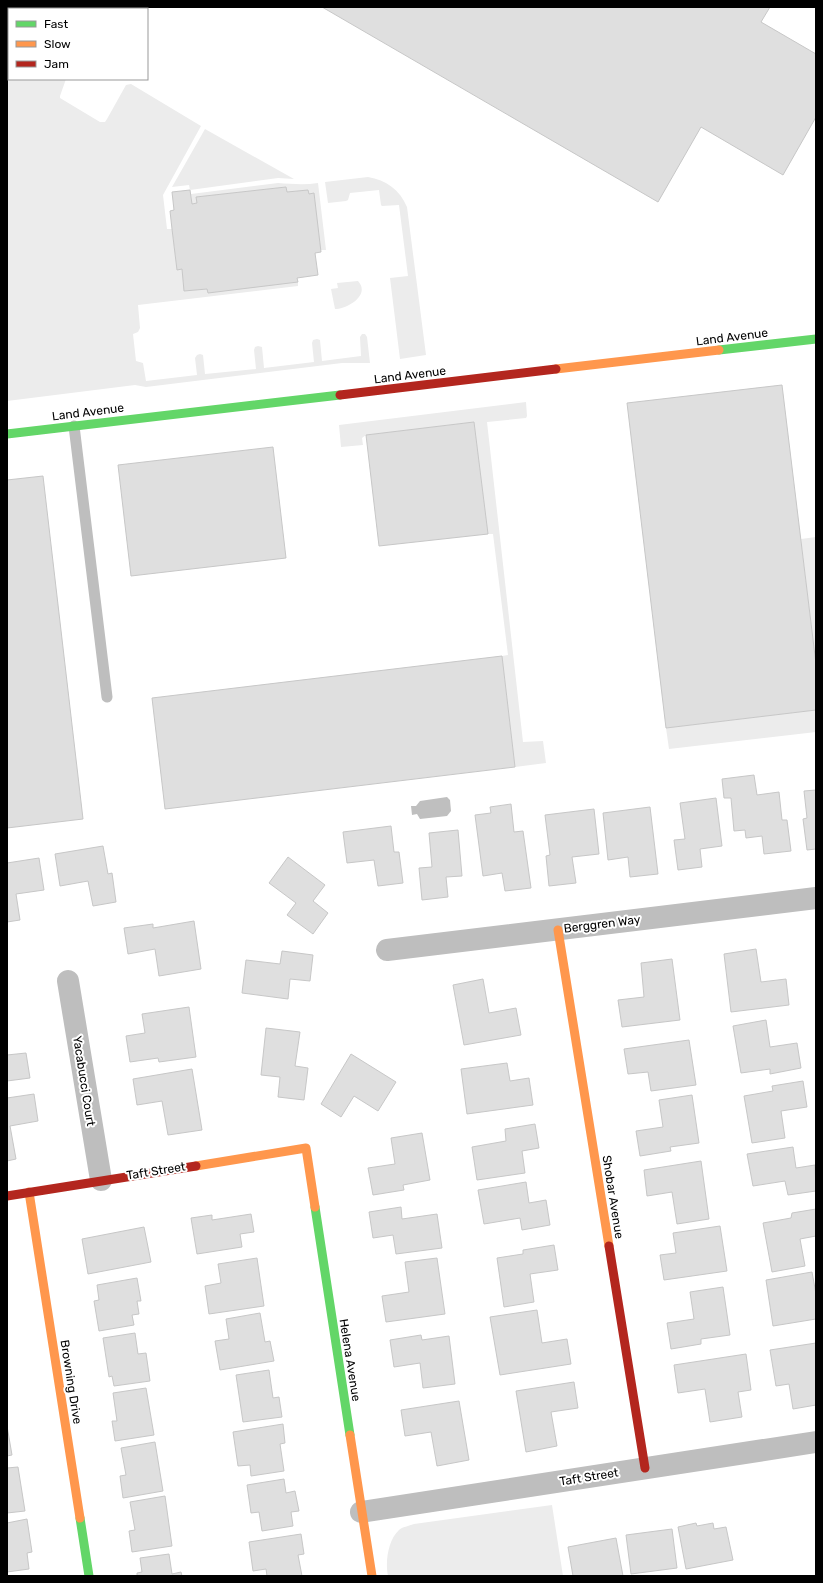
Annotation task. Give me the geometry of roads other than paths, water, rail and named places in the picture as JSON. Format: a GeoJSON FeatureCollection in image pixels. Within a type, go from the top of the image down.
{"type":"FeatureCollection","features":[{"type":"Feature","properties":{"kind":"street","name":"Land Avenue"},"geometry":{"type":"LineString","coordinates":[[7,434],[816,339]]}},
{"type":"Feature","properties":{"kind":"street","name":"Berggren Way"},"geometry":{"type":"LineString","coordinates":[[387,950],[816,898]]}},
{"type":"Feature","properties":{"kind":"street","name":"Shobar Avenue"},"geometry":{"type":"LineString","coordinates":[[558,930],[645,1468]]}},
{"type":"Feature","properties":{"kind":"street","name":"Yacabucci Court"},"geometry":{"type":"LineString","coordinates":[[68,981],[100,1180]]}},
{"type":"Feature","properties":{"kind":"street","name":"Taft Street"},"geometry":{"type":"LineString","coordinates":[[7,1196],[306,1148]]}},
{"type":"Feature","properties":{"kind":"street","name":"Helena Avenue"},"geometry":{"type":"LineString","coordinates":[[306,1148],[372,1576]]}},
{"type":"Feature","properties":{"kind":"street","name":"Browning Drive"},"geometry":{"type":"LineString","coordinates":[[29,1192],[88,1576]]}},
{"type":"Feature","properties":{"kind":"street","name":"Taft Street"},"geometry":{"type":"LineString","coordinates":[[361,1512],[816,1442]]}},
{"type":"Feature","properties":{"kind":"lane"},"geometry":{"type":"LineString","coordinates":[[74,426],[107,697]]}}]}
